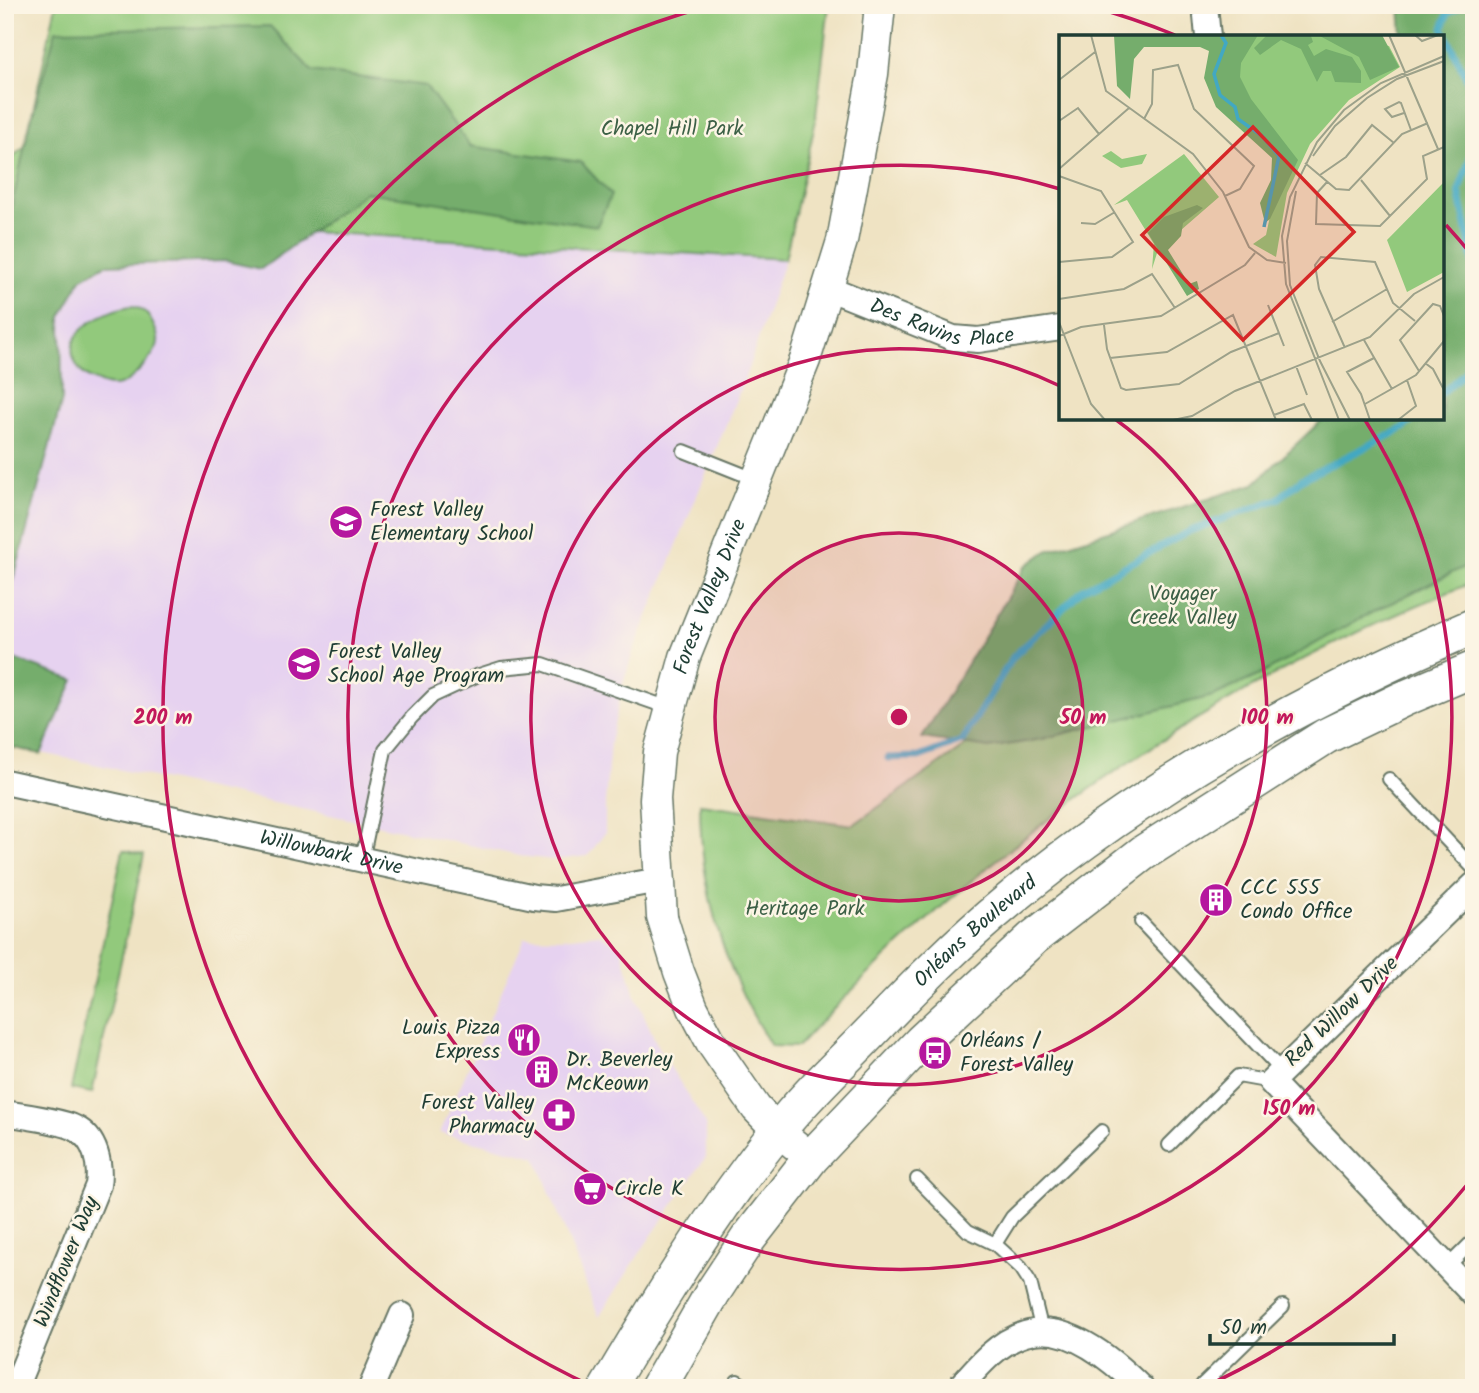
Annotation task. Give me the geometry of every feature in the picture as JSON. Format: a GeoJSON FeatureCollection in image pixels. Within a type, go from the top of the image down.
{"type":"FeatureCollection","features":[{"type":"Feature","properties":{"kind":"main road","name":"Orléans Boulevard"},"geometry":{"type":"LineString","coordinates":[[607,1388],[661,1298],[727,1199],[778,1131],[963,940],[1007,902],[1099,831],[1160,789],[1266,725],[1391,662],[1474,626]]}},
{"type":"Feature","properties":{"kind":"main road","name":"Orléans Boulevard"},"geometry":{"type":"LineString","coordinates":[[658,1388],[713,1292],[764,1218],[811,1158],[921,1042],[970,995],[1068,909],[1143,853],[1326,736],[1474,669]]}},
{"type":"Feature","properties":{"kind":"street","name":"Forest Valley Drive"},"geometry":{"type":"LineString","coordinates":[[811,1158],[778,1131],[744,1092],[712,1044],[693,1008],[662,917],[655,799],[659,752],[685,657],[805,360],[842,241],[878,39],[880,5]]}},
{"type":"Feature","properties":{"kind":"street"},"geometry":{"type":"LineString","coordinates":[[1205,5],[1208,35]]}},
{"type":"Feature","properties":{"kind":"street","name":"Des Ravins Place"},"geometry":{"type":"LineString","coordinates":[[828,288],[953,338],[978,340],[1059,328]]}},
{"type":"Feature","properties":{"kind":"street","name":"Willowbark Drive"},"geometry":{"type":"LineString","coordinates":[[5,782],[513,893],[556,899],[659,880]]}},
{"type":"Feature","properties":{"kind":"street","name":"Red Willow Drive"},"geometry":{"type":"LineString","coordinates":[[1474,885],[1276,1076],[1474,1295]]}},
{"type":"Feature","properties":{"kind":"street","name":"Windflower Way"},"geometry":{"type":"LineString","coordinates":[[5,1113],[76,1128],[90,1143],[98,1159],[100,1172],[98,1185],[15,1388]]}},
{"type":"Feature","properties":{"kind":"street"},"geometry":{"type":"LineString","coordinates":[[371,1388],[402,1315]]}},
{"type":"Feature","properties":{"kind":"street"},"geometry":{"type":"LineString","coordinates":[[959,1388],[988,1356],[1025,1334],[1042,1331],[1088,1344],[1121,1368],[1141,1388]]}},
{"type":"Feature","properties":{"kind":"lane"},"geometry":{"type":"LineString","coordinates":[[684,451],[757,480]]}},
{"type":"Feature","properties":{"kind":"lane"},"geometry":{"type":"LineString","coordinates":[[362,860],[385,750],[412,716],[433,696],[476,676],[501,668],[543,664],[669,708]]}},
{"type":"Feature","properties":{"kind":"lane"},"geometry":{"type":"LineString","coordinates":[[1389,779],[1474,869]]}},
{"type":"Feature","properties":{"kind":"lane"},"geometry":{"type":"LineString","coordinates":[[1141,922],[1276,1076]]}},
{"type":"Feature","properties":{"kind":"lane"},"geometry":{"type":"LineString","coordinates":[[1169,1145],[1238,1076],[1276,1076]]}},
{"type":"Feature","properties":{"kind":"lane"},"geometry":{"type":"LineString","coordinates":[[995,1244],[1012,1217],[1102,1130]]}},
{"type":"Feature","properties":{"kind":"lane"},"geometry":{"type":"LineString","coordinates":[[917,1179],[968,1231],[995,1244],[1021,1268],[1030,1282],[1042,1331]]}},
{"type":"Feature","properties":{"kind":"lane"},"geometry":{"type":"LineString","coordinates":[[1447,1267],[1474,1240]]}},
{"type":"Feature","properties":{"kind":"lane"},"geometry":{"type":"LineString","coordinates":[[1201,1386],[1283,1306]]}},
{"type":"Feature","properties":{"kind":"lane"},"geometry":{"type":"LineString","coordinates":[[1201,1386],[1216,1384],[1222,1388]]}},
{"type":"Feature","properties":{"kind":"shaded area","name":"Forest Valley Elementary School"},"geometry":{"type":"Polygon","coordinates":[[[10,215],[785,259],[745,378],[632,655],[610,743],[605,833],[588,856],[554,860],[520,856],[5,745],[5,237],[10,215]]]}},
{"type":"Feature","properties":{"kind":"shaded area"},"geometry":{"type":"Polygon","coordinates":[[[599,934],[621,948],[635,995],[659,1049],[706,1124],[706,1157],[599,1317],[536,1157],[440,1133],[525,937],[562,938],[599,934]]]}},
{"type":"Feature","properties":{"kind":"green space","name":"Chapel Hill Park"},"geometry":{"type":"Polygon","coordinates":[[[56,5],[829,5],[815,124],[785,259],[10,215],[5,218],[5,164],[25,146],[56,5]]]}},
{"type":"Feature","properties":{"kind":"green space","name":"Voyager Creek Valley"},"geometry":{"type":"Polygon","coordinates":[[[1400,5],[1474,5],[1474,562],[1361,618],[1258,676],[1213,696],[1042,739],[989,748],[922,738],[1026,566],[1047,551],[1254,484],[1322,420],[1444,420],[1444,35],[1402,35],[1400,5]]]}},
{"type":"Feature","properties":{"kind":"green space"},"geometry":{"type":"Polygon","coordinates":[[[270,26],[312,71],[426,86],[470,146],[581,162],[611,195],[597,226],[366,192],[261,269],[225,261],[105,265],[81,279],[61,317],[62,400],[5,611],[5,238],[28,131],[56,30],[270,26]]]}},
{"type":"Feature","properties":{"kind":"green space"},"geometry":{"type":"Polygon","coordinates":[[[132,306],[139,308],[150,319],[158,337],[157,347],[148,360],[124,383],[105,385],[87,377],[79,369],[72,351],[80,331],[99,317],[132,306]]]}},
{"type":"Feature","properties":{"kind":"green space","name":"Heritage Park"},"geometry":{"type":"Polygon","coordinates":[[[1474,407],[1474,582],[1377,623],[1284,669],[1195,720],[1109,776],[1026,836],[947,902],[871,972],[797,1047],[771,1046],[740,989],[718,930],[704,868],[700,804],[853,825],[1195,583],[1474,407]]]}},
{"type":"Feature","properties":{"kind":"green space"},"geometry":{"type":"Polygon","coordinates":[[[5,656],[74,680],[41,754],[5,746],[5,656]]]}},
{"type":"Feature","properties":{"kind":"green space"},"geometry":{"type":"Polygon","coordinates":[[[123,850],[144,855],[92,1093],[71,1089],[123,850]]]}},
{"type":"Feature","properties":{"kind":"waterway"},"geometry":{"type":"LineString","coordinates":[[1462,5],[1448,13],[1443,28],[1474,94]]}},
{"type":"Feature","properties":{"kind":"waterway"},"geometry":{"type":"LineString","coordinates":[[1474,147],[1459,191],[1474,265]]}},
{"type":"Feature","properties":{"kind":"waterway"},"geometry":{"type":"LineString","coordinates":[[1444,391],[1465,372],[1474,349]]}},
{"type":"Feature","properties":{"kind":"waterway"},"geometry":{"type":"LineString","coordinates":[[888,758],[919,757],[962,741],[1013,657],[1083,589],[1190,531],[1278,499],[1302,479],[1404,428],[1413,420]]}},
{"type":"Feature","properties":{"kind":"place","name":"Forest Valley Elementary School"},"geometry":{"type":"Point","coordinates":[346,522]}},
{"type":"Feature","properties":{"kind":"place","name":"Forest Valley School Age Program"},"geometry":{"type":"Point","coordinates":[304,664]}},
{"type":"Feature","properties":{"kind":"place","name":"CCC 555 Condo Office"},"geometry":{"type":"Point","coordinates":[1216,900]}},
{"type":"Feature","properties":{"kind":"place","name":"Louis Pizza Express"},"geometry":{"type":"Point","coordinates":[524,1040]}},
{"type":"Feature","properties":{"kind":"place","name":"Orléans / Forest Valley"},"geometry":{"type":"Point","coordinates":[935,1053]}},
{"type":"Feature","properties":{"kind":"place","name":"Dr. Beverley McKeown"},"geometry":{"type":"Point","coordinates":[542,1072]}},
{"type":"Feature","properties":{"kind":"place","name":"Forest Valley Pharmacy"},"geometry":{"type":"Point","coordinates":[559,1115]}},
{"type":"Feature","properties":{"kind":"place","name":"Circle K"},"geometry":{"type":"Point","coordinates":[590,1189]}}]}
